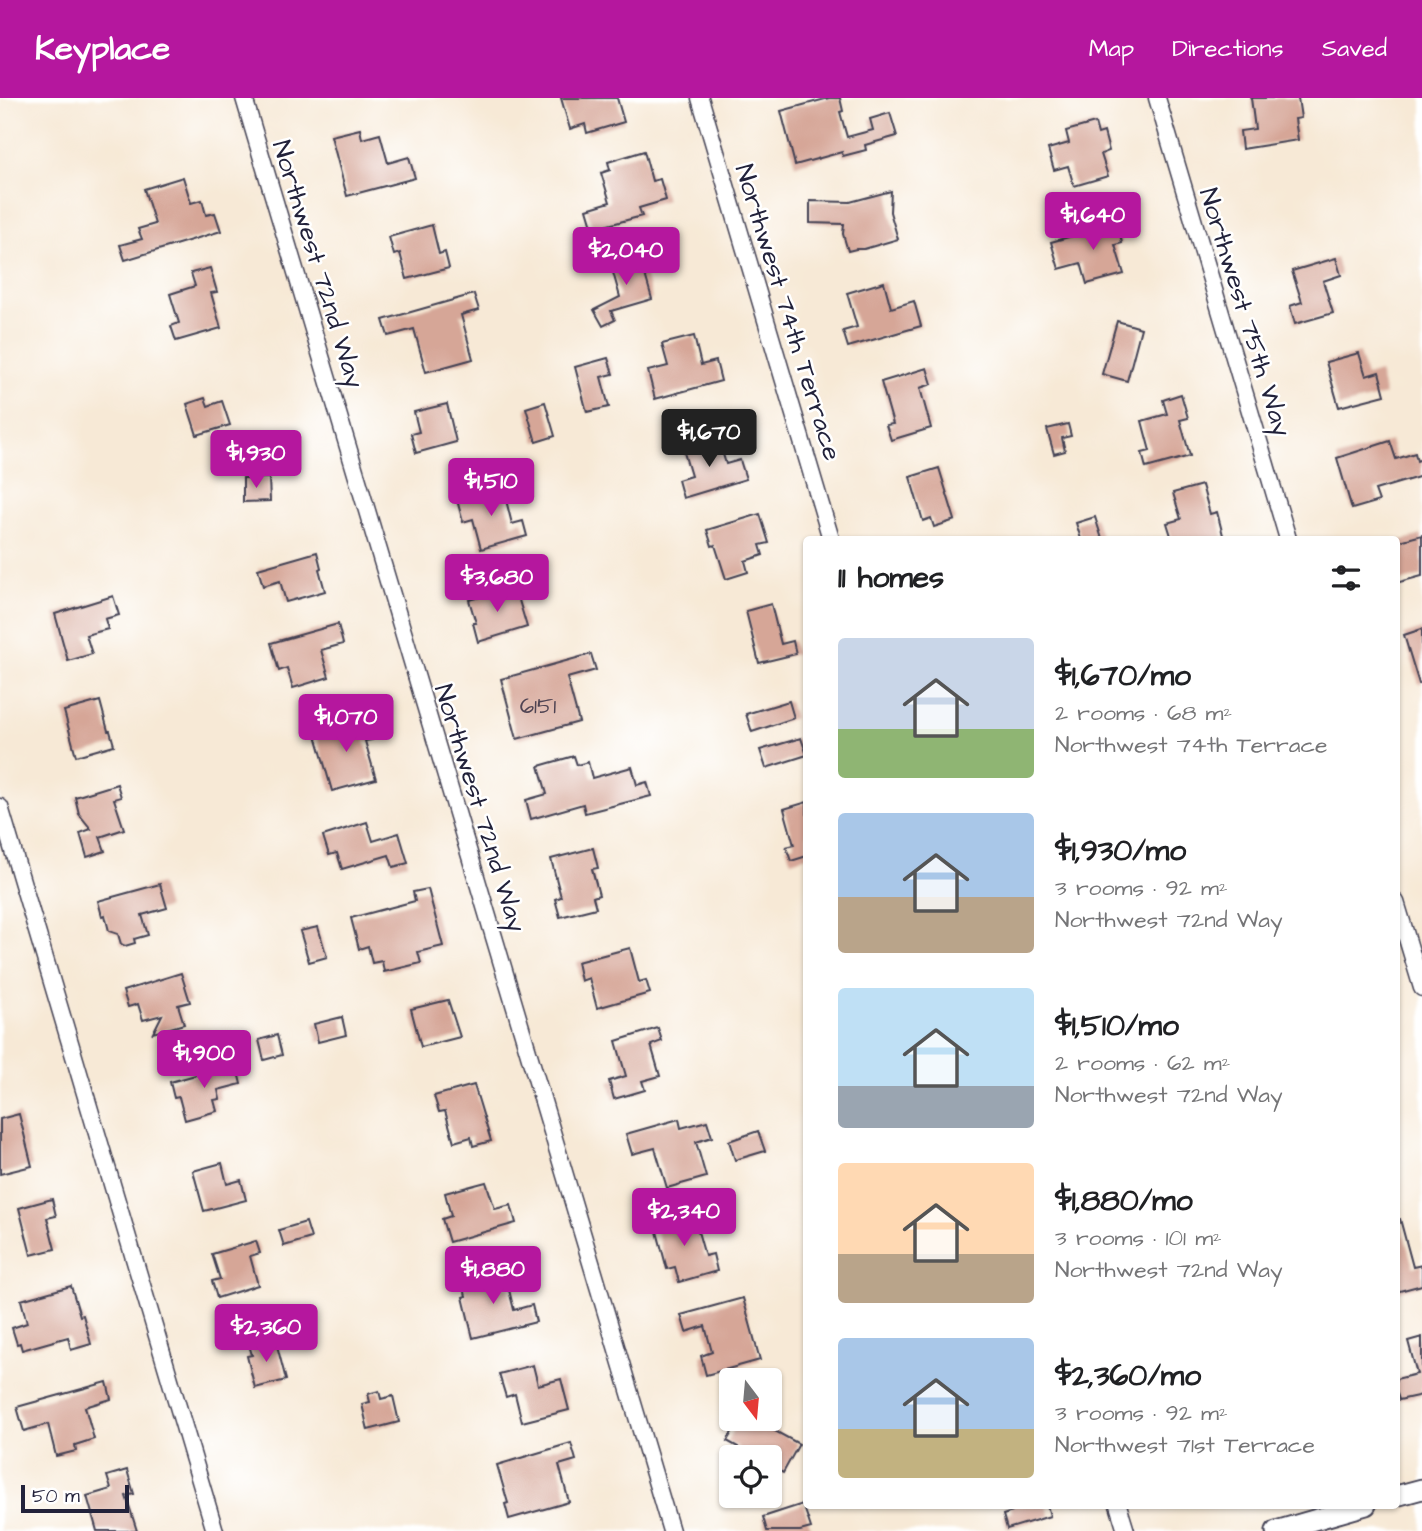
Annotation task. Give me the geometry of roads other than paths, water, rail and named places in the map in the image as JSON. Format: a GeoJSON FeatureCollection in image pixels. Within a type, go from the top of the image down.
{"type":"FeatureCollection","features":[{"type":"Feature","properties":{"kind":"street","name":"Northwest 72nd Way"},"geometry":{"type":"LineString","coordinates":[[244,98],[671,1531]]}},
{"type":"Feature","properties":{"kind":"street","name":"Northwest 74th Terrace"},"geometry":{"type":"LineString","coordinates":[[700,98],[830,536]]}},
{"type":"Feature","properties":{"kind":"street","name":"Northwest 75th Way"},"geometry":{"type":"LineString","coordinates":[[1157,98],[1288,536]]}},
{"type":"Feature","properties":{"kind":"street"},"geometry":{"type":"LineString","coordinates":[[0,807],[215,1531]]}},
{"type":"Feature","properties":{"kind":"street"},"geometry":{"type":"LineString","coordinates":[[1400,915],[1422,988]]}},
{"type":"Feature","properties":{"kind":"street"},"geometry":{"type":"LineString","coordinates":[[1400,1495],[1422,1489]]}},
{"type":"Feature","properties":{"kind":"street"},"geometry":{"type":"LineString","coordinates":[[1119,1509],[1126,1531]]}},
{"type":"Feature","properties":{"kind":"street"},"geometry":{"type":"LineString","coordinates":[[1276,1531],[1352,1509]]}}]}
